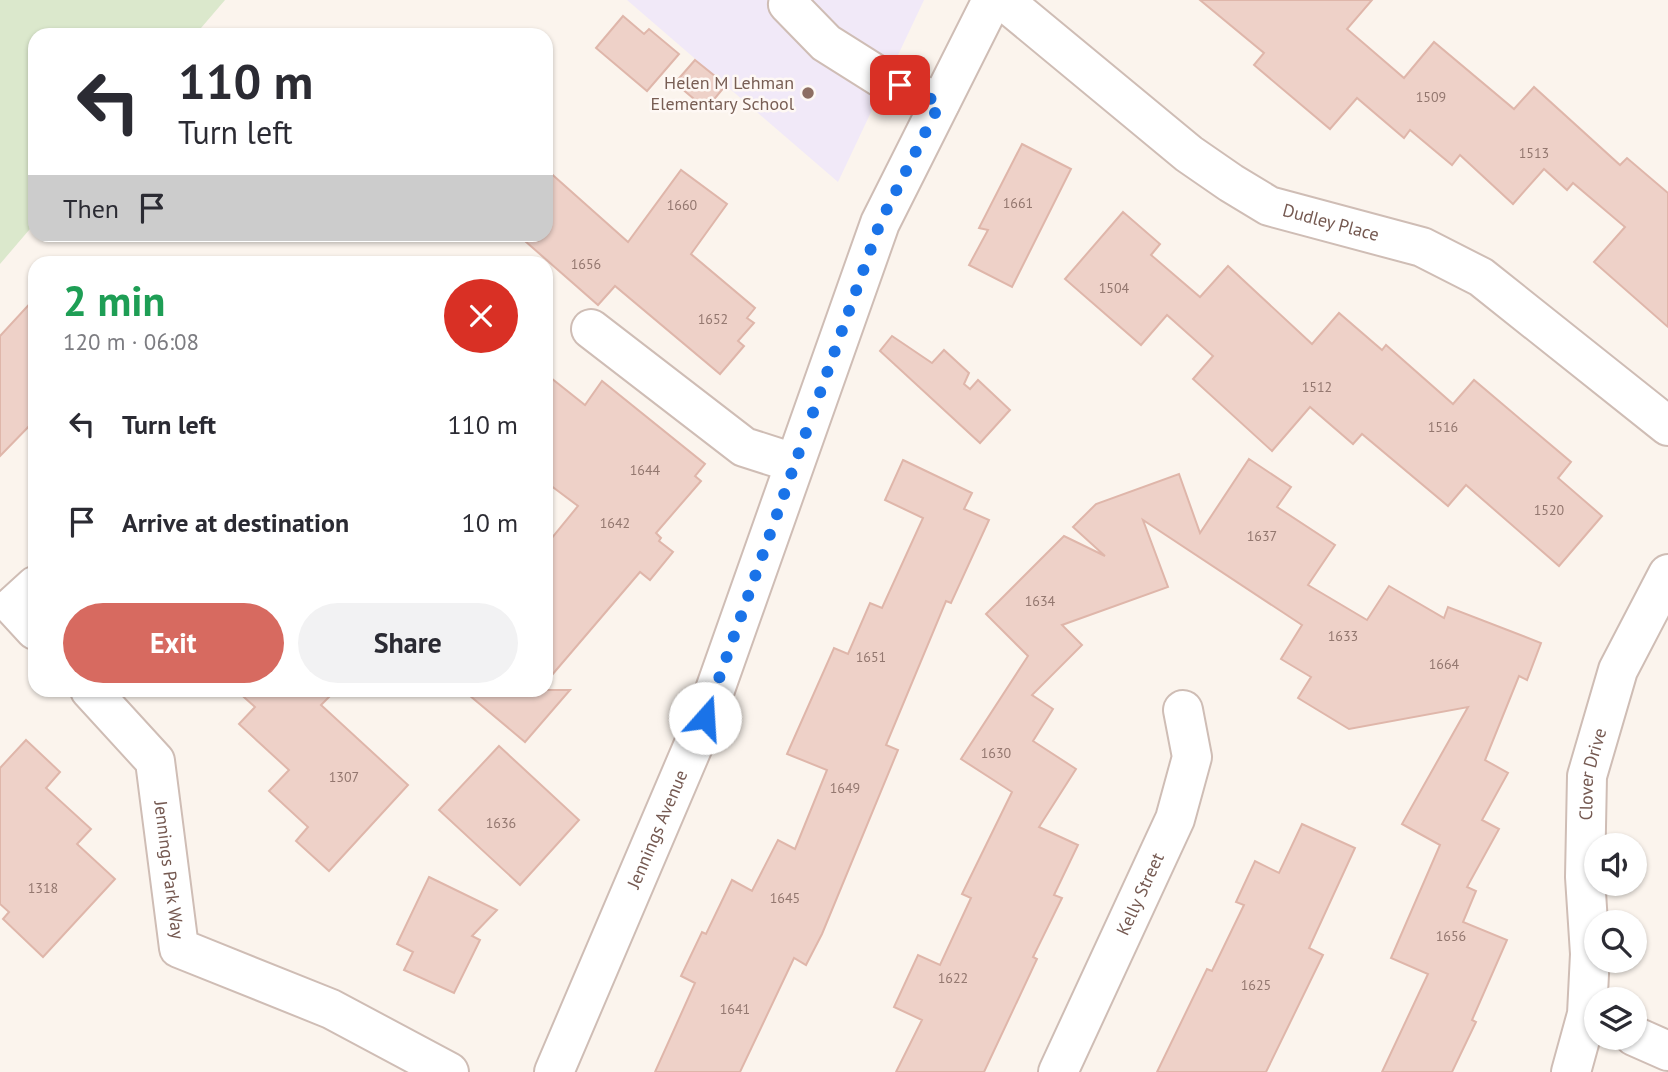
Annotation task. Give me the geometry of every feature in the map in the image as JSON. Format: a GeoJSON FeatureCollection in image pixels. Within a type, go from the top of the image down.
{"type":"FeatureCollection","features":[{"type":"Feature","properties":{"kind":"street"},"geometry":{"type":"LineString","coordinates":[[789,0],[788,4],[826,43],[880,76],[940,103]]}},
{"type":"Feature","properties":{"kind":"street","name":"Jennings Avenue"},"geometry":{"type":"LineString","coordinates":[[554,1072],[705,718],[880,223],[992,0]]}},
{"type":"Feature","properties":{"kind":"street","name":"Dudley Place"},"geometry":{"type":"LineString","coordinates":[[1003,0],[1189,154],[1231,183],[1269,206],[1422,247],[1481,278],[1668,426]]}},
{"type":"Feature","properties":{"kind":"street"},"geometry":{"type":"LineString","coordinates":[[592,329],[744,447],[794,463]]}},
{"type":"Feature","properties":{"kind":"street","name":"Clover Drive"},"geometry":{"type":"LineString","coordinates":[[1591,987],[1585,877],[1587,776],[1618,670],[1668,574]]}},
{"type":"Feature","properties":{"kind":"street"},"geometry":{"type":"LineString","coordinates":[[28,592],[13,606],[28,622]]}},
{"type":"Feature","properties":{"kind":"street","name":"Jennings Park Way"},"geometry":{"type":"LineString","coordinates":[[96,697],[155,761],[179,948],[331,1009],[449,1072]]}},
{"type":"Feature","properties":{"kind":"street","name":"Kelly Street"},"geometry":{"type":"LineString","coordinates":[[1058,1072],[1175,819],[1192,757],[1183,709]]}},
{"type":"Feature","properties":{"kind":"street","name":"Clover Drive"},"geometry":{"type":"LineString","coordinates":[[1571,1072],[1584,1037]]}},
{"type":"Feature","properties":{"kind":"street"},"geometry":{"type":"LineString","coordinates":[[1647,1042],[1668,1051]]}},
{"type":"Feature","properties":{"kind":"shaded area","name":"Helen M Lehman Elementary School"},"geometry":{"type":"Polygon","coordinates":[[[627,0],[924,0],[838,182],[627,0]]]}},
{"type":"Feature","properties":{"kind":"green space"},"geometry":{"type":"Polygon","coordinates":[[[0,0],[225,0],[201,28],[28,28],[28,231],[0,264],[0,0]]]}},
{"type":"Feature","properties":{"kind":"building"},"geometry":{"type":"Polygon","coordinates":[[[1200,0],[1372,0],[1347,29],[1404,78],[1434,42],[1514,109],[1534,87],[1620,165],[1627,158],[1668,193],[1668,327],[1594,262],[1625,227],[1573,183],[1567,190],[1544,169],[1513,204],[1460,155],[1452,165],[1410,130],[1404,138],[1357,98],[1330,129],[1254,65],[1264,53],[1200,0]]]}},
{"type":"Feature","properties":{"kind":"building"},"geometry":{"type":"Polygon","coordinates":[[[623,16],[644,34],[649,29],[679,54],[647,91],[596,48],[623,16]]]}},
{"type":"Feature","properties":{"kind":"building"},"geometry":{"type":"Polygon","coordinates":[[[695,60],[726,85],[706,109],[675,83],[695,60]]]}},
{"type":"Feature","properties":{"kind":"building"},"geometry":{"type":"Polygon","coordinates":[[[1022,144],[1071,169],[1012,287],[969,265],[988,230],[979,228],[1022,144]]]}},
{"type":"Feature","properties":{"kind":"building"},"geometry":{"type":"Polygon","coordinates":[[[681,170],[727,204],[691,254],[755,308],[747,318],[754,323],[738,341],[744,346],[720,374],[615,286],[598,305],[553,266],[553,256],[542,256],[526,242],[553,242],[553,175],[628,242],[681,170]]]}},
{"type":"Feature","properties":{"kind":"building"},"geometry":{"type":"Polygon","coordinates":[[[1123,212],[1160,244],[1151,255],[1200,297],[1228,266],[1312,344],[1339,313],[1382,350],[1386,345],[1453,404],[1474,380],[1571,462],[1558,478],[1602,516],[1559,566],[1466,485],[1448,506],[1362,434],[1353,444],[1310,407],[1272,451],[1193,379],[1213,356],[1167,315],[1141,345],[1065,279],[1123,212]]]}},
{"type":"Feature","properties":{"kind":"building"},"geometry":{"type":"Polygon","coordinates":[[[28,306],[28,427],[0,456],[0,336],[28,306]]]}},
{"type":"Feature","properties":{"kind":"building"},"geometry":{"type":"Polygon","coordinates":[[[892,336],[932,363],[944,350],[969,373],[964,384],[970,389],[978,380],[1010,410],[980,443],[880,351],[892,336]]]}},
{"type":"Feature","properties":{"kind":"building"},"geometry":{"type":"Polygon","coordinates":[[[553,380],[585,405],[602,381],[705,464],[695,476],[701,481],[656,533],[661,538],[659,541],[673,552],[650,580],[640,572],[553,674],[553,536],[578,506],[553,487],[553,380]]]}},
{"type":"Feature","properties":{"kind":"building"},"geometry":{"type":"Polygon","coordinates":[[[1249,459],[1291,487],[1277,507],[1335,545],[1308,585],[1367,620],[1389,586],[1444,618],[1448,607],[1541,643],[1527,680],[1519,676],[1485,760],[1508,773],[1482,820],[1499,829],[1467,887],[1476,891],[1463,922],[1507,940],[1472,1020],[1476,1022],[1452,1072],[1382,1072],[1428,974],[1391,958],[1440,845],[1402,824],[1468,707],[1349,729],[1298,698],[1311,677],[1281,659],[1302,625],[1143,520],[1168,587],[1062,625],[1082,645],[1032,695],[1053,709],[1033,741],[1076,769],[1039,827],[1078,845],[1054,895],[1062,898],[1033,957],[1037,959],[984,1072],[896,1072],[922,1020],[894,1007],[918,955],[940,965],[971,898],[962,894],[1012,792],[961,759],[1028,656],[986,614],[1064,536],[1105,556],[1073,527],[1096,504],[1179,474],[1200,533],[1249,459]]]}},
{"type":"Feature","properties":{"kind":"building"},"geometry":{"type":"Polygon","coordinates":[[[903,460],[972,493],[964,509],[989,520],[951,603],[946,601],[886,745],[898,750],[822,934],[806,965],[794,958],[740,1072],[655,1072],[695,983],[681,976],[702,932],[706,934],[732,880],[752,891],[778,840],[795,849],[827,770],[787,754],[834,648],[848,654],[870,603],[882,608],[923,518],[885,500],[903,460]]]}},
{"type":"Feature","properties":{"kind":"building"},"geometry":{"type":"Polygon","coordinates":[[[553,690],[570,690],[525,742],[471,697],[553,697],[553,690]]]}},
{"type":"Feature","properties":{"kind":"building"},"geometry":{"type":"Polygon","coordinates":[[[244,697],[329,697],[321,705],[408,785],[329,871],[296,841],[308,827],[269,791],[289,770],[239,724],[255,707],[244,697]]]}},
{"type":"Feature","properties":{"kind":"building"},"geometry":{"type":"Polygon","coordinates":[[[26,740],[60,772],[46,788],[91,829],[77,844],[115,879],[43,957],[3,919],[9,912],[0,904],[0,768],[26,740]]]}},
{"type":"Feature","properties":{"kind":"building"},"geometry":{"type":"Polygon","coordinates":[[[499,746],[579,820],[520,885],[439,810],[499,746]]]}},
{"type":"Feature","properties":{"kind":"building"},"geometry":{"type":"Polygon","coordinates":[[[1302,824],[1355,848],[1309,948],[1323,955],[1266,1072],[1157,1072],[1207,969],[1212,971],[1244,905],[1236,902],[1255,861],[1279,873],[1302,824]]]}},
{"type":"Feature","properties":{"kind":"building"},"geometry":{"type":"Polygon","coordinates":[[[429,877],[497,910],[472,936],[480,940],[454,993],[404,970],[413,952],[397,944],[429,877]]]}},
{"type":"Feature","properties":{"kind":"place","name":"Helen M Lehman Elementary School"},"geometry":{"type":"Point","coordinates":[808,93]}},
{"type":"Feature","properties":{"kind":"route"},"geometry":{"type":"LineString","coordinates":[[705,718],[880,223],[940,103],[900,85]]}}]}
